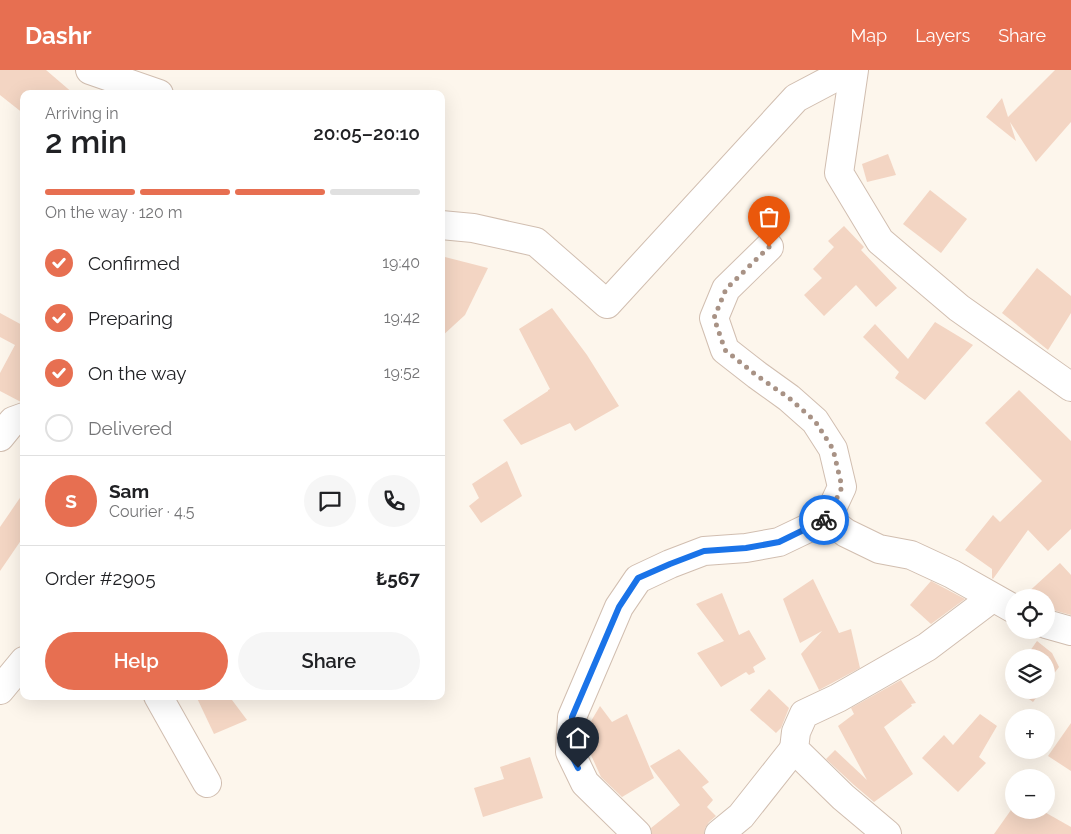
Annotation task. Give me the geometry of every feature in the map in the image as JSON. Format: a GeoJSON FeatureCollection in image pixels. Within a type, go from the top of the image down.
{"type":"FeatureCollection","features":[{"type":"Feature","properties":{"kind":"street"},"geometry":{"type":"LineString","coordinates":[[90,70],[148,90]]}},
{"type":"Feature","properties":{"kind":"street"},"geometry":{"type":"LineString","coordinates":[[445,225],[473,228],[536,242],[607,304],[796,98],[849,70]]}},
{"type":"Feature","properties":{"kind":"street"},"geometry":{"type":"LineString","coordinates":[[854,70],[840,173],[880,241],[959,308],[1071,388]]}},
{"type":"Feature","properties":{"kind":"street"},"geometry":{"type":"LineString","coordinates":[[637,834],[585,783],[570,752],[572,717],[619,607],[638,578],[670,564],[704,551],[746,548],[779,542],[827,519],[842,487],[833,449],[815,421],[789,398],[725,350],[714,318],[726,289],[769,247]]}},
{"type":"Feature","properties":{"kind":"street"},"geometry":{"type":"LineString","coordinates":[[0,437],[13,421],[20,418]]}},
{"type":"Feature","properties":{"kind":"street"},"geometry":{"type":"LineString","coordinates":[[827,519],[846,534],[879,549],[911,555],[952,574],[1003,603]]}},
{"type":"Feature","properties":{"kind":"street"},"geometry":{"type":"LineString","coordinates":[[719,834],[741,816],[794,749],[796,732],[804,714],[838,698],[1003,603]]}},
{"type":"Feature","properties":{"kind":"street"},"geometry":{"type":"LineString","coordinates":[[1055,627],[1071,631]]}},
{"type":"Feature","properties":{"kind":"street"},"geometry":{"type":"LineString","coordinates":[[0,690],[20,666]]}},
{"type":"Feature","properties":{"kind":"street"},"geometry":{"type":"LineString","coordinates":[[160,700],[207,783]]}},
{"type":"Feature","properties":{"kind":"street"},"geometry":{"type":"LineString","coordinates":[[794,749],[843,798],[887,834]]}},
{"type":"Feature","properties":{"kind":"building"},"geometry":{"type":"Polygon","coordinates":[[[0,70],[46,70],[69,90],[20,90],[20,111],[0,95],[0,70]]]}},
{"type":"Feature","properties":{"kind":"building"},"geometry":{"type":"Polygon","coordinates":[[[1055,70],[1071,70],[1071,122],[1036,162],[1010,122],[1016,141],[986,117],[1002,98],[1008,117],[1055,70]]]}},
{"type":"Feature","properties":{"kind":"building"},"geometry":{"type":"Polygon","coordinates":[[[888,154],[896,175],[867,182],[862,164],[888,154]]]}},
{"type":"Feature","properties":{"kind":"building"},"geometry":{"type":"Polygon","coordinates":[[[930,190],[967,219],[941,253],[903,224],[930,190]]]}},
{"type":"Feature","properties":{"kind":"building"},"geometry":{"type":"Polygon","coordinates":[[[844,226],[864,247],[861,250],[897,288],[876,307],[856,285],[824,316],[804,295],[822,278],[813,269],[834,247],[828,241],[844,226]]]}},
{"type":"Feature","properties":{"kind":"building"},"geometry":{"type":"Polygon","coordinates":[[[445,257],[488,268],[465,315],[445,333],[445,257]]]}},
{"type":"Feature","properties":{"kind":"building"},"geometry":{"type":"Polygon","coordinates":[[[1037,268],[1071,296],[1071,313],[1048,350],[1002,313],[1037,268]]]}},
{"type":"Feature","properties":{"kind":"building"},"geometry":{"type":"Polygon","coordinates":[[[552,308],[587,355],[619,406],[575,431],[570,423],[521,445],[503,420],[550,389],[519,329],[552,308]]]}},
{"type":"Feature","properties":{"kind":"building"},"geometry":{"type":"Polygon","coordinates":[[[0,313],[20,324],[20,401],[0,391],[0,373],[15,345],[0,337],[0,313]]]}},
{"type":"Feature","properties":{"kind":"building"},"geometry":{"type":"Polygon","coordinates":[[[935,322],[973,345],[925,400],[895,378],[899,372],[863,337],[875,324],[908,359],[935,322]]]}},
{"type":"Feature","properties":{"kind":"building"},"geometry":{"type":"Polygon","coordinates":[[[1019,390],[1071,441],[1071,529],[1048,551],[1028,530],[993,579],[992,569],[965,550],[993,515],[1000,522],[1042,481],[985,423],[1019,390]]]}},
{"type":"Feature","properties":{"kind":"building"},"geometry":{"type":"Polygon","coordinates":[[[507,461],[522,496],[481,523],[469,506],[479,498],[472,484],[507,461]]]}},
{"type":"Feature","properties":{"kind":"building"},"geometry":{"type":"Polygon","coordinates":[[[20,498],[20,542],[0,571],[0,527],[20,498]]]}},
{"type":"Feature","properties":{"kind":"building"},"geometry":{"type":"Polygon","coordinates":[[[1060,563],[1071,575],[1071,615],[1055,611],[1055,589],[1032,589],[1060,563]]]}},
{"type":"Feature","properties":{"kind":"building"},"geometry":{"type":"Polygon","coordinates":[[[813,579],[839,633],[851,629],[860,668],[819,690],[801,654],[822,631],[800,643],[783,599],[813,579]]]}},
{"type":"Feature","properties":{"kind":"building"},"geometry":{"type":"Polygon","coordinates":[[[931,581],[965,599],[931,624],[910,605],[931,581]]]}},
{"type":"Feature","properties":{"kind":"building"},"geometry":{"type":"Polygon","coordinates":[[[722,593],[739,635],[749,630],[766,659],[753,667],[755,672],[749,675],[746,672],[721,687],[697,653],[724,641],[696,604],[722,593]]]}},
{"type":"Feature","properties":{"kind":"building"},"geometry":{"type":"Polygon","coordinates":[[[1037,641],[1047,649],[1031,649],[1037,641]]]}},
{"type":"Feature","properties":{"kind":"building"},"geometry":{"type":"Polygon","coordinates":[[[1055,659],[1059,667],[1055,672],[1055,659]]]}},
{"type":"Feature","properties":{"kind":"building"},"geometry":{"type":"Polygon","coordinates":[[[901,680],[916,703],[911,704],[912,706],[884,727],[913,774],[874,802],[826,759],[835,750],[867,780],[838,726],[854,714],[851,708],[901,680]]]}},
{"type":"Feature","properties":{"kind":"building"},"geometry":{"type":"Polygon","coordinates":[[[769,689],[789,708],[781,728],[776,733],[750,710],[769,689]]]}},
{"type":"Feature","properties":{"kind":"building"},"geometry":{"type":"Polygon","coordinates":[[[198,700],[232,700],[247,720],[214,734],[198,700]]]}},
{"type":"Feature","properties":{"kind":"building"},"geometry":{"type":"Polygon","coordinates":[[[600,706],[612,722],[627,714],[654,778],[622,797],[601,777],[586,744],[587,728],[600,706]]]}},
{"type":"Feature","properties":{"kind":"building"},"geometry":{"type":"Polygon","coordinates":[[[980,714],[997,726],[979,757],[986,763],[958,792],[922,758],[944,735],[953,745],[980,714]]]}},
{"type":"Feature","properties":{"kind":"building"},"geometry":{"type":"Polygon","coordinates":[[[1071,723],[1071,771],[1053,759],[1055,759],[1055,746],[1071,723]]]}},
{"type":"Feature","properties":{"kind":"building"},"geometry":{"type":"Polygon","coordinates":[[[679,749],[709,782],[702,787],[713,800],[707,807],[716,816],[705,828],[704,834],[652,834],[651,828],[680,805],[650,766],[679,749]]]}},
{"type":"Feature","properties":{"kind":"building"},"geometry":{"type":"Polygon","coordinates":[[[530,757],[543,798],[483,817],[474,788],[504,779],[500,767],[530,757]]]}},
{"type":"Feature","properties":{"kind":"building"},"geometry":{"type":"Polygon","coordinates":[[[1005,818],[1055,818],[1071,827],[1071,834],[994,834],[1005,818]]]}},
{"type":"Feature","properties":{"kind":"way so far"},"geometry":{"type":"LineString","coordinates":[[769,247],[726,289],[714,318],[725,350],[789,398],[815,421],[833,449],[842,487],[827,519],[824,520]]}},
{"type":"Feature","properties":{"kind":"route"},"geometry":{"type":"LineString","coordinates":[[578,768],[570,752],[572,717],[619,607],[638,578],[704,551],[746,548],[779,542],[824,520]]}}]}
